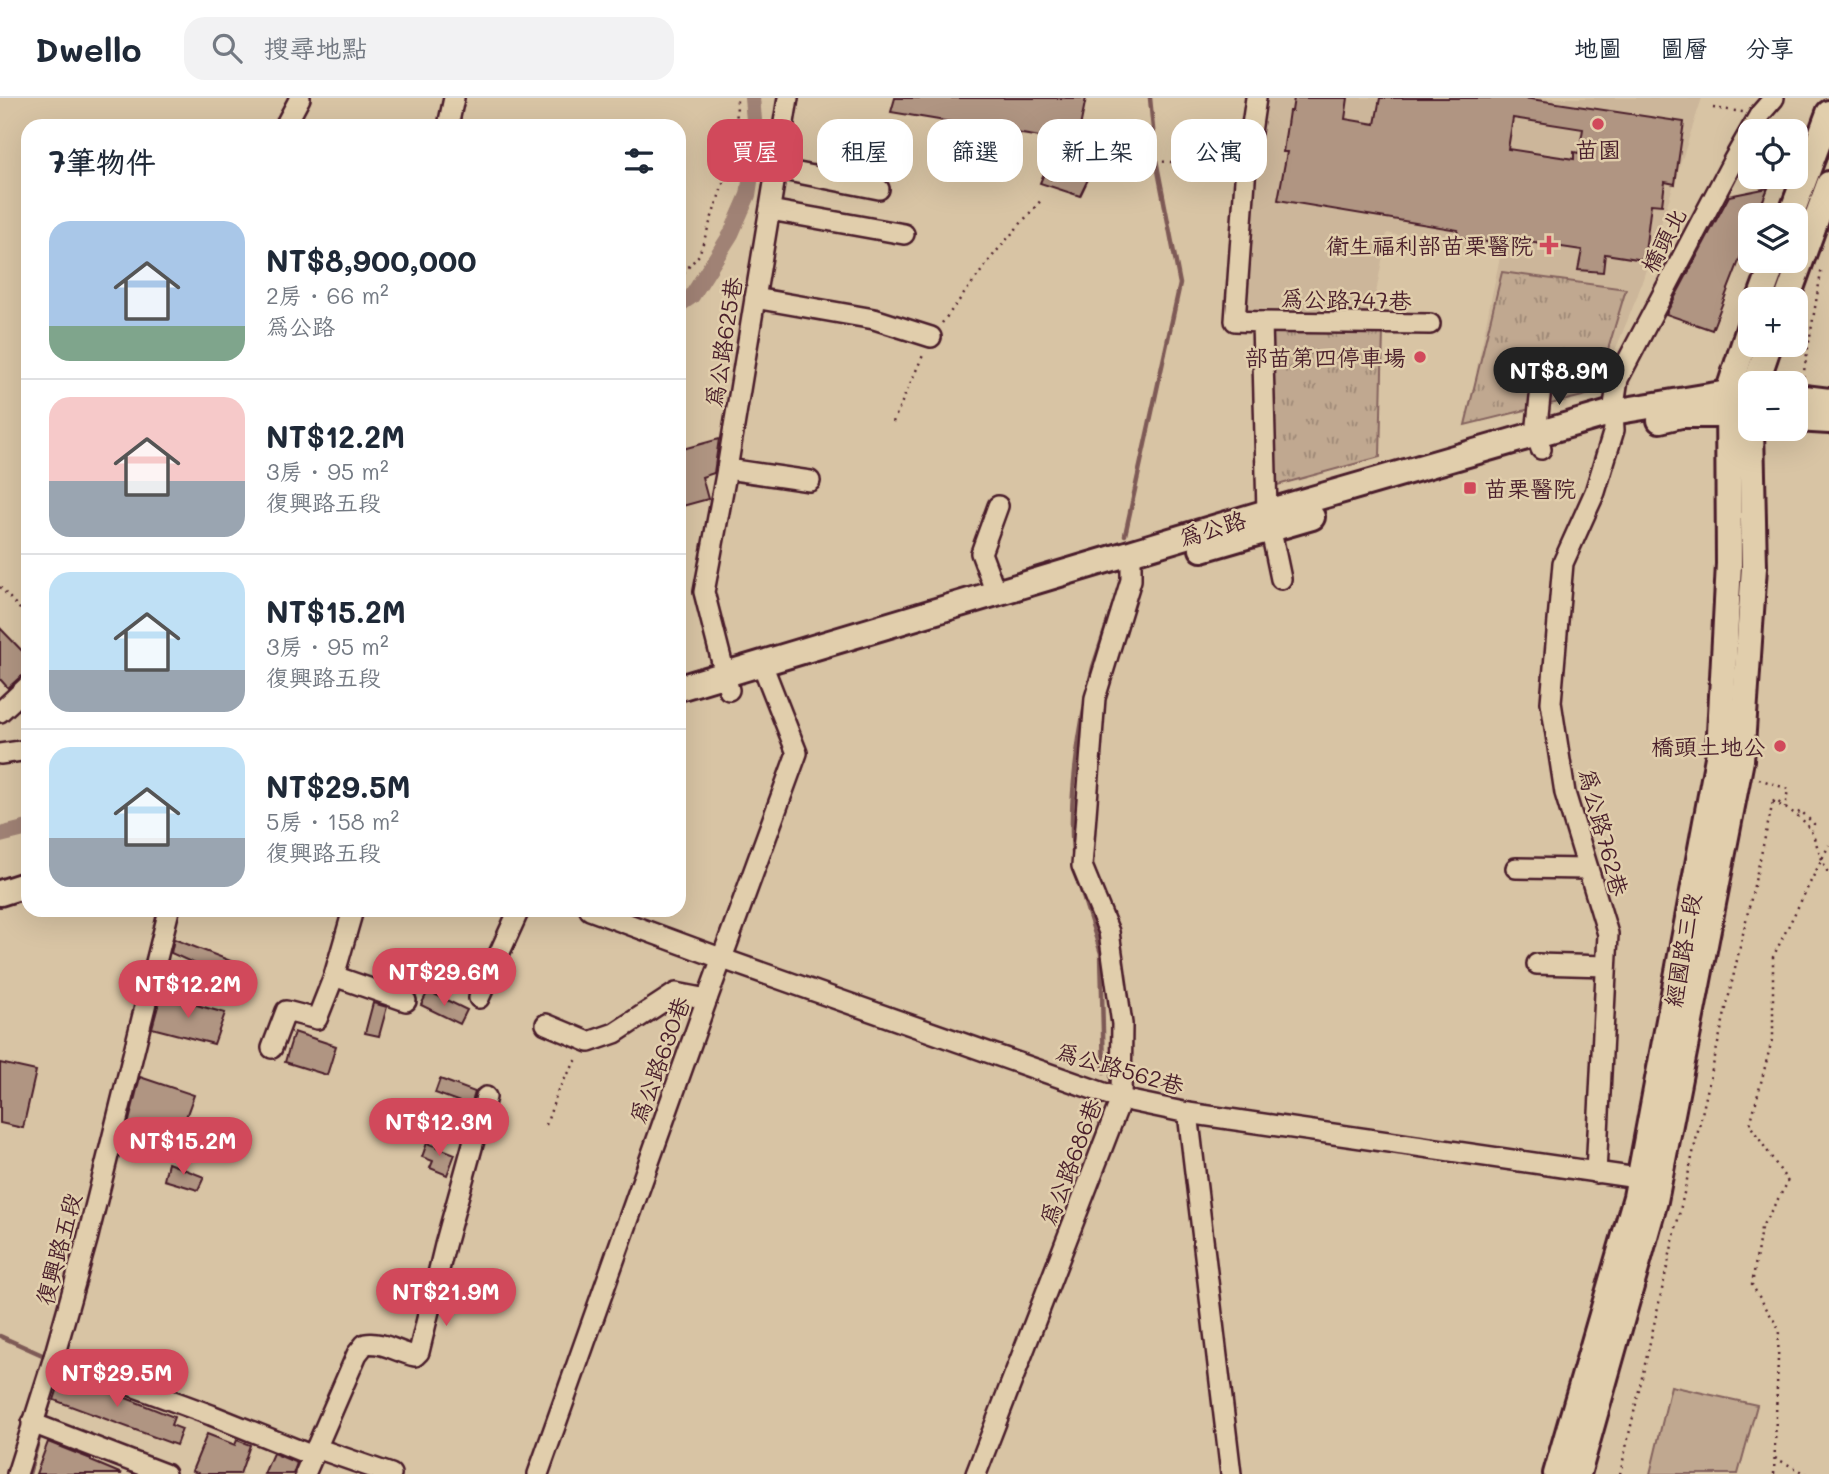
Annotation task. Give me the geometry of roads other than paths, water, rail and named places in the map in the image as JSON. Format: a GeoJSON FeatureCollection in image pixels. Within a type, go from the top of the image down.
{"type":"FeatureCollection","features":[{"type":"Feature","properties":{"kind":"main road"},"geometry":{"type":"LineString","coordinates":[[1795,203],[1829,113]]}},
{"type":"Feature","properties":{"kind":"main road"},"geometry":{"type":"LineString","coordinates":[[1791,287],[1829,184]]}},
{"type":"Feature","properties":{"kind":"main road"},"geometry":{"type":"LineString","coordinates":[[1808,399],[1826,411]]}},
{"type":"Feature","properties":{"kind":"main road","name":"為公路"},"geometry":{"type":"LineString","coordinates":[[686,702],[727,682],[1269,520],[1613,421],[1738,404]]}},
{"type":"Feature","properties":{"kind":"main road"},"geometry":{"type":"LineString","coordinates":[[1808,416],[1826,411]]}},
{"type":"Feature","properties":{"kind":"main road","name":"經國路三段"},"geometry":{"type":"LineString","coordinates":[[1556,1474],[1649,1180],[1719,752],[1738,420]]}},
{"type":"Feature","properties":{"kind":"main road","name":"經國路三段"},"geometry":{"type":"LineString","coordinates":[[1578,1474],[1649,1180],[1741,760],[1754,567],[1751,441]]}},
{"type":"Feature","properties":{"kind":"main road","name":"為公路"},"geometry":{"type":"LineString","coordinates":[[764,671],[996,593],[1131,561]]}},
{"type":"Feature","properties":{"kind":"main road","name":"為公路"},"geometry":{"type":"LineString","coordinates":[[686,687],[727,682]]}},
{"type":"Feature","properties":{"kind":"main road"},"geometry":{"type":"LineString","coordinates":[[0,893],[21,886]]}},
{"type":"Feature","properties":{"kind":"main road"},"geometry":{"type":"LineString","coordinates":[[0,909],[21,903]]}},
{"type":"Feature","properties":{"kind":"street"},"geometry":{"type":"LineString","coordinates":[[289,119],[300,98]]}},
{"type":"Feature","properties":{"kind":"street"},"geometry":{"type":"LineString","coordinates":[[450,119],[454,98]]}},
{"type":"Feature","properties":{"kind":"street","name":"為公路625巷"},"geometry":{"type":"LineString","coordinates":[[785,119],[788,98]]}},
{"type":"Feature","properties":{"kind":"street","name":"為公路747巷"},"geometry":{"type":"LineString","coordinates":[[1256,98],[1246,166],[1235,321],[1430,324]]}},
{"type":"Feature","properties":{"kind":"street","name":"橋頭北"},"geometry":{"type":"LineString","coordinates":[[1613,421],[1618,379],[1733,160],[1760,114],[1773,98]]}},
{"type":"Feature","properties":{"kind":"street"},"geometry":{"type":"LineString","coordinates":[[803,174],[879,189]]}},
{"type":"Feature","properties":{"kind":"street","name":"為公路625巷"},"geometry":{"type":"LineString","coordinates":[[727,682],[704,592],[775,182]]}},
{"type":"Feature","properties":{"kind":"street"},"geometry":{"type":"LineString","coordinates":[[770,210],[904,234]]}},
{"type":"Feature","properties":{"kind":"street"},"geometry":{"type":"LineString","coordinates":[[755,298],[874,319],[931,337]]}},
{"type":"Feature","properties":{"kind":"street"},"geometry":{"type":"LineString","coordinates":[[1262,322],[1269,520],[1281,579]]}},
{"type":"Feature","properties":{"kind":"street"},"geometry":{"type":"LineString","coordinates":[[1539,442],[1543,369]]}},
{"type":"Feature","properties":{"kind":"street","name":"為公路762巷"},"geometry":{"type":"LineString","coordinates":[[1596,1173],[1608,933],[1564,793],[1551,702],[1563,562],[1595,492],[1613,421]]}},
{"type":"Feature","properties":{"kind":"street"},"geometry":{"type":"LineString","coordinates":[[727,469],[810,481]]}},
{"type":"Feature","properties":{"kind":"street"},"geometry":{"type":"LineString","coordinates":[[996,593],[981,553],[998,506]]}},
{"type":"Feature","properties":{"kind":"street","name":"為公路686巷"},"geometry":{"type":"LineString","coordinates":[[976,1474],[1121,1098],[1122,1024],[1109,932],[1082,866],[1095,698],[1131,561]]}},
{"type":"Feature","properties":{"kind":"street","name":"為公路630巷"},"geometry":{"type":"LineString","coordinates":[[538,1474],[797,753],[764,671]]}},
{"type":"Feature","properties":{"kind":"street"},"geometry":{"type":"LineString","coordinates":[[0,712],[21,692]]}},
{"type":"Feature","properties":{"kind":"street"},"geometry":{"type":"LineString","coordinates":[[0,754],[21,751]]}},
{"type":"Feature","properties":{"kind":"street"},"geometry":{"type":"LineString","coordinates":[[1516,867],[1588,869]]}},
{"type":"Feature","properties":{"kind":"street","name":"復興路五段"},"geometry":{"type":"LineString","coordinates":[[32,1423],[87,1240],[167,917]]}},
{"type":"Feature","properties":{"kind":"street"},"geometry":{"type":"LineString","coordinates":[[272,1048],[286,1011],[317,1019],[334,976],[351,917]]}},
{"type":"Feature","properties":{"kind":"street"},"geometry":{"type":"LineString","coordinates":[[479,998],[516,917]]}},
{"type":"Feature","properties":{"kind":"street","name":"為公路562巷"},"geometry":{"type":"LineString","coordinates":[[609,917],[1121,1098],[1188,1113],[1649,1180]]}},
{"type":"Feature","properties":{"kind":"street"},"geometry":{"type":"LineString","coordinates":[[1537,964],[1606,966]]}},
{"type":"Feature","properties":{"kind":"street"},"geometry":{"type":"LineString","coordinates":[[334,976],[406,1001]]}},
{"type":"Feature","properties":{"kind":"street"},"geometry":{"type":"LineString","coordinates":[[546,1024],[589,1042],[615,1033],[676,993],[707,999]]}},
{"type":"Feature","properties":{"kind":"street"},"geometry":{"type":"LineString","coordinates":[[312,1459],[357,1354],[365,1344],[381,1343],[415,1356],[419,1352],[444,1245],[486,1097]]}},
{"type":"Feature","properties":{"kind":"street"},"geometry":{"type":"LineString","coordinates":[[1188,1113],[1231,1474]]}},
{"type":"Feature","properties":{"kind":"street"},"geometry":{"type":"LineString","coordinates":[[54,1357],[211,1415],[312,1459],[391,1474]]}},
{"type":"Feature","properties":{"kind":"street"},"geometry":{"type":"LineString","coordinates":[[17,1474],[32,1423],[165,1474]]}},
{"type":"Feature","properties":{"kind":"waterway"},"geometry":{"type":"LineString","coordinates":[[686,300],[692,296],[731,234],[748,195],[756,142],[752,98]]}},
{"type":"Feature","properties":{"kind":"waterway"},"geometry":{"type":"LineString","coordinates":[[1125,535],[1180,284],[1156,160],[1150,98]]}},
{"type":"Feature","properties":{"kind":"waterway"},"geometry":{"type":"LineString","coordinates":[[1088,688],[1113,606]]}},
{"type":"Feature","properties":{"kind":"waterway"},"geometry":{"type":"LineString","coordinates":[[1074,862],[1074,781],[1086,700]]}},
{"type":"Feature","properties":{"kind":"waterway"},"geometry":{"type":"LineString","coordinates":[[0,835],[21,830]]}},
{"type":"Feature","properties":{"kind":"waterway"},"geometry":{"type":"LineString","coordinates":[[1077,877],[1101,953],[1104,1072]]}},
{"type":"Feature","properties":{"kind":"waterway"},"geometry":{"type":"LineString","coordinates":[[0,1336],[49,1358]]}},
{"type":"Feature","properties":{"kind":"waterway"},"geometry":{"type":"LineString","coordinates":[[44,1423],[50,1401]]}},
{"type":"Feature","properties":{"kind":"waterway"},"geometry":{"type":"LineString","coordinates":[[29,1474],[41,1431]]}},
{"type":"Feature","properties":{"kind":"place","name":"苗園"},"geometry":{"type":"Point","coordinates":[1598,124]}},
{"type":"Feature","properties":{"kind":"place","name":"衛生福利部苗栗醫院"},"geometry":{"type":"Point","coordinates":[1549,245]}},
{"type":"Feature","properties":{"kind":"place","name":"部苗第四停車場"},"geometry":{"type":"Point","coordinates":[1420,357]}},
{"type":"Feature","properties":{"kind":"place","name":"苗栗醫院"},"geometry":{"type":"Point","coordinates":[1470,488]}},
{"type":"Feature","properties":{"kind":"place","name":"橋頭土地公"},"geometry":{"type":"Point","coordinates":[1780,746]}}]}
